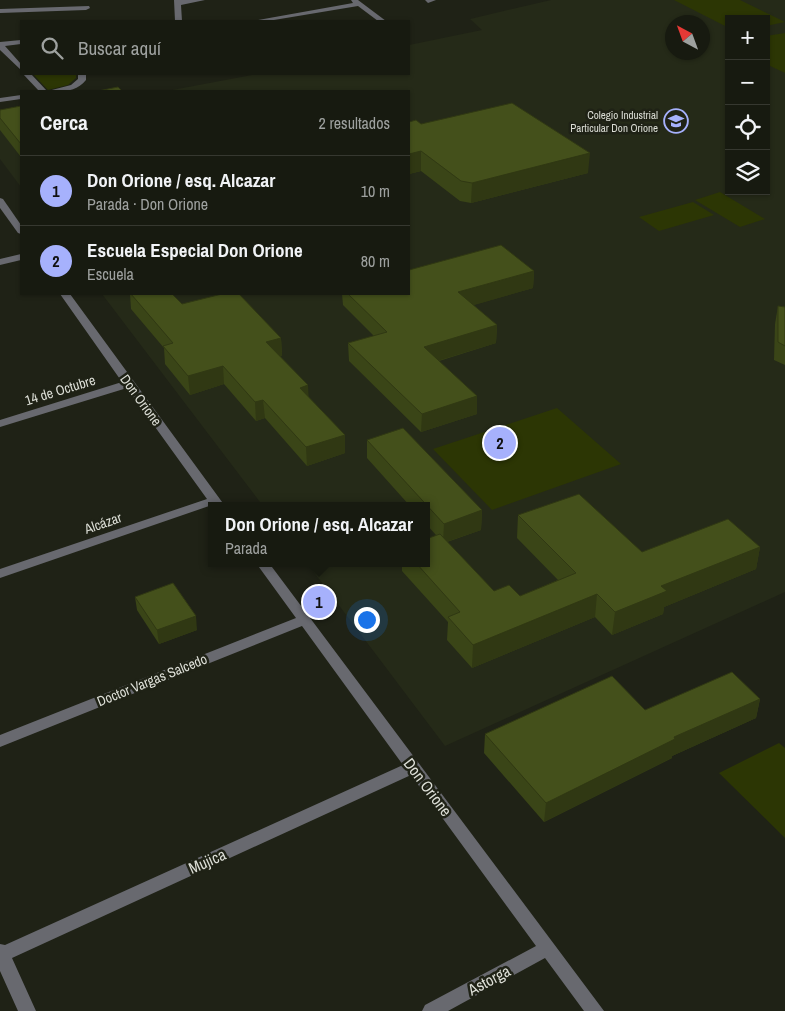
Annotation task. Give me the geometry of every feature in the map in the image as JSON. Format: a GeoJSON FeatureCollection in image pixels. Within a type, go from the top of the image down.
{"type":"FeatureCollection","features":[{"type":"Feature","properties":{"kind":"street"},"geometry":{"type":"LineString","coordinates":[[179,20],[177,2],[202,0]]}},
{"type":"Feature","properties":{"kind":"street"},"geometry":{"type":"LineString","coordinates":[[262,20],[357,2],[381,20]]}},
{"type":"Feature","properties":{"kind":"street"},"geometry":{"type":"LineString","coordinates":[[0,11],[86,7]]}},
{"type":"Feature","properties":{"kind":"street"},"geometry":{"type":"LineString","coordinates":[[0,44],[20,42]]}},
{"type":"Feature","properties":{"kind":"street"},"geometry":{"type":"LineString","coordinates":[[0,44],[20,67]]}},
{"type":"Feature","properties":{"kind":"street"},"geometry":{"type":"LineString","coordinates":[[28,75],[42,90]]}},
{"type":"Feature","properties":{"kind":"street"},"geometry":{"type":"LineString","coordinates":[[58,90],[74,87],[82,80],[82,75]]}},
{"type":"Feature","properties":{"kind":"street"},"geometry":{"type":"LineString","coordinates":[[0,100],[20,96]]}},
{"type":"Feature","properties":{"kind":"street"},"geometry":{"type":"LineString","coordinates":[[0,201],[20,230]]}},
{"type":"Feature","properties":{"kind":"street"},"geometry":{"type":"LineString","coordinates":[[0,262],[20,257]]}},
{"type":"Feature","properties":{"kind":"street","name":"Don Orione"},"geometry":{"type":"LineString","coordinates":[[66,295],[216,502]]}},
{"type":"Feature","properties":{"kind":"street","name":"14 de Octubre"},"geometry":{"type":"LineString","coordinates":[[0,424],[129,384]]}},
{"type":"Feature","properties":{"kind":"street","name":"Alcázar"},"geometry":{"type":"LineString","coordinates":[[0,574],[208,506]]}},
{"type":"Feature","properties":{"kind":"street","name":"Don Orione"},"geometry":{"type":"LineString","coordinates":[[265,567],[595,1011]]}},
{"type":"Feature","properties":{"kind":"street","name":"Doctor Vargas Salcedo"},"geometry":{"type":"LineString","coordinates":[[0,741],[304,620]]}},
{"type":"Feature","properties":{"kind":"street","name":"Mujica"},"geometry":{"type":"LineString","coordinates":[[1,953],[413,767]]}},
{"type":"Feature","properties":{"kind":"street","name":"Astorga"},"geometry":{"type":"LineString","coordinates":[[431,1011],[548,948]]}},
{"type":"Feature","properties":{"kind":"street"},"geometry":{"type":"LineString","coordinates":[[1,953],[27,1011]]}},
{"type":"Feature","properties":{"kind":"shaded area"},"geometry":{"type":"Polygon","coordinates":[[[551,0],[785,0],[785,592],[445,746],[310,567],[430,567],[430,502],[260,502],[103,295],[410,295],[410,90],[172,90],[252,75],[410,75],[410,45],[482,30],[470,19],[551,0]]]}},
{"type":"Feature","properties":{"kind":"shaded area"},"geometry":{"type":"Polygon","coordinates":[[[20,119],[20,186],[0,159],[0,123],[20,119]]]}},
{"type":"Feature","properties":{"kind":"green space"},"geometry":{"type":"Polygon","coordinates":[[[674,0],[740,0],[785,22],[770,25],[770,15],[725,15],[725,26],[710,18],[710,15],[703,15],[674,0]]]}},
{"type":"Feature","properties":{"kind":"green space"},"geometry":{"type":"Polygon","coordinates":[[[785,33],[785,73],[770,66],[770,35],[785,33]]]}},
{"type":"Feature","properties":{"kind":"green space"},"geometry":{"type":"Polygon","coordinates":[[[34,75],[76,75],[76,78],[68,85],[48,90],[34,75]]]}},
{"type":"Feature","properties":{"kind":"green space"},"geometry":{"type":"Polygon","coordinates":[[[720,192],[765,219],[740,227],[695,200],[720,192]]]}},
{"type":"Feature","properties":{"kind":"green space"},"geometry":{"type":"Polygon","coordinates":[[[693,202],[714,215],[659,231],[639,217],[693,202]]]}},
{"type":"Feature","properties":{"kind":"green space"},"geometry":{"type":"Polygon","coordinates":[[[557,408],[621,464],[492,510],[433,449],[557,408]]]}},
{"type":"Feature","properties":{"kind":"green space"},"geometry":{"type":"Polygon","coordinates":[[[779,743],[785,748],[785,838],[719,773],[779,743]]]}},
{"type":"Feature","properties":{"kind":"building"},"geometry":{"type":"Polygon","coordinates":[[[118,87],[121,90],[103,90],[118,87]]]}},
{"type":"Feature","properties":{"kind":"building"},"geometry":{"type":"Polygon","coordinates":[[[512,103],[590,153],[472,183],[461,181],[421,151],[410,154],[410,122],[416,120],[421,124],[512,103]]]}},
{"type":"Feature","properties":{"kind":"building"},"geometry":{"type":"Polygon","coordinates":[[[20,106],[20,143],[0,118],[0,110],[20,106]]]}},
{"type":"Feature","properties":{"kind":"building"},"geometry":{"type":"Polygon","coordinates":[[[501,245],[534,271],[458,292],[497,325],[424,347],[477,396],[422,414],[348,343],[387,332],[349,295],[410,295],[410,270],[501,245]]]}},
{"type":"Feature","properties":{"kind":"building"},"geometry":{"type":"Polygon","coordinates":[[[132,295],[173,295],[182,304],[218,295],[240,295],[281,338],[266,342],[308,385],[300,388],[345,435],[306,447],[263,400],[255,402],[223,366],[188,376],[163,346],[173,343],[132,295]]]}},
{"type":"Feature","properties":{"kind":"building"},"geometry":{"type":"Polygon","coordinates":[[[778,306],[785,307],[785,346],[778,342],[778,306]]]}},
{"type":"Feature","properties":{"kind":"building"},"geometry":{"type":"Polygon","coordinates":[[[403,428],[482,510],[444,524],[430,509],[430,502],[424,502],[367,440],[403,428]]]}},
{"type":"Feature","properties":{"kind":"building"},"geometry":{"type":"Polygon","coordinates":[[[579,494],[642,552],[728,519],[760,547],[661,586],[667,591],[615,612],[597,594],[473,645],[448,617],[460,612],[420,567],[430,567],[430,538],[440,534],[494,591],[509,585],[520,596],[576,573],[518,515],[579,494]]]}},
{"type":"Feature","properties":{"kind":"building"},"geometry":{"type":"Polygon","coordinates":[[[173,583],[196,616],[157,630],[135,597],[173,583]]]}},
{"type":"Feature","properties":{"kind":"building"},"geometry":{"type":"Polygon","coordinates":[[[732,672],[760,699],[674,737],[675,739],[546,803],[485,734],[612,676],[645,710],[732,672]]]}},
{"type":"Feature","properties":{"kind":"place","name":"Colegio Industrial Particular Don Orione"},"geometry":{"type":"Point","coordinates":[676,121]}},
{"type":"Feature","properties":{"kind":"place","name":"Escuela Especial Don Orione"},"geometry":{"type":"Point","coordinates":[500,443]}},
{"type":"Feature","properties":{"kind":"place","name":"Don Orione / esq. Alcazar"},"geometry":{"type":"Point","coordinates":[319,602]}}]}
